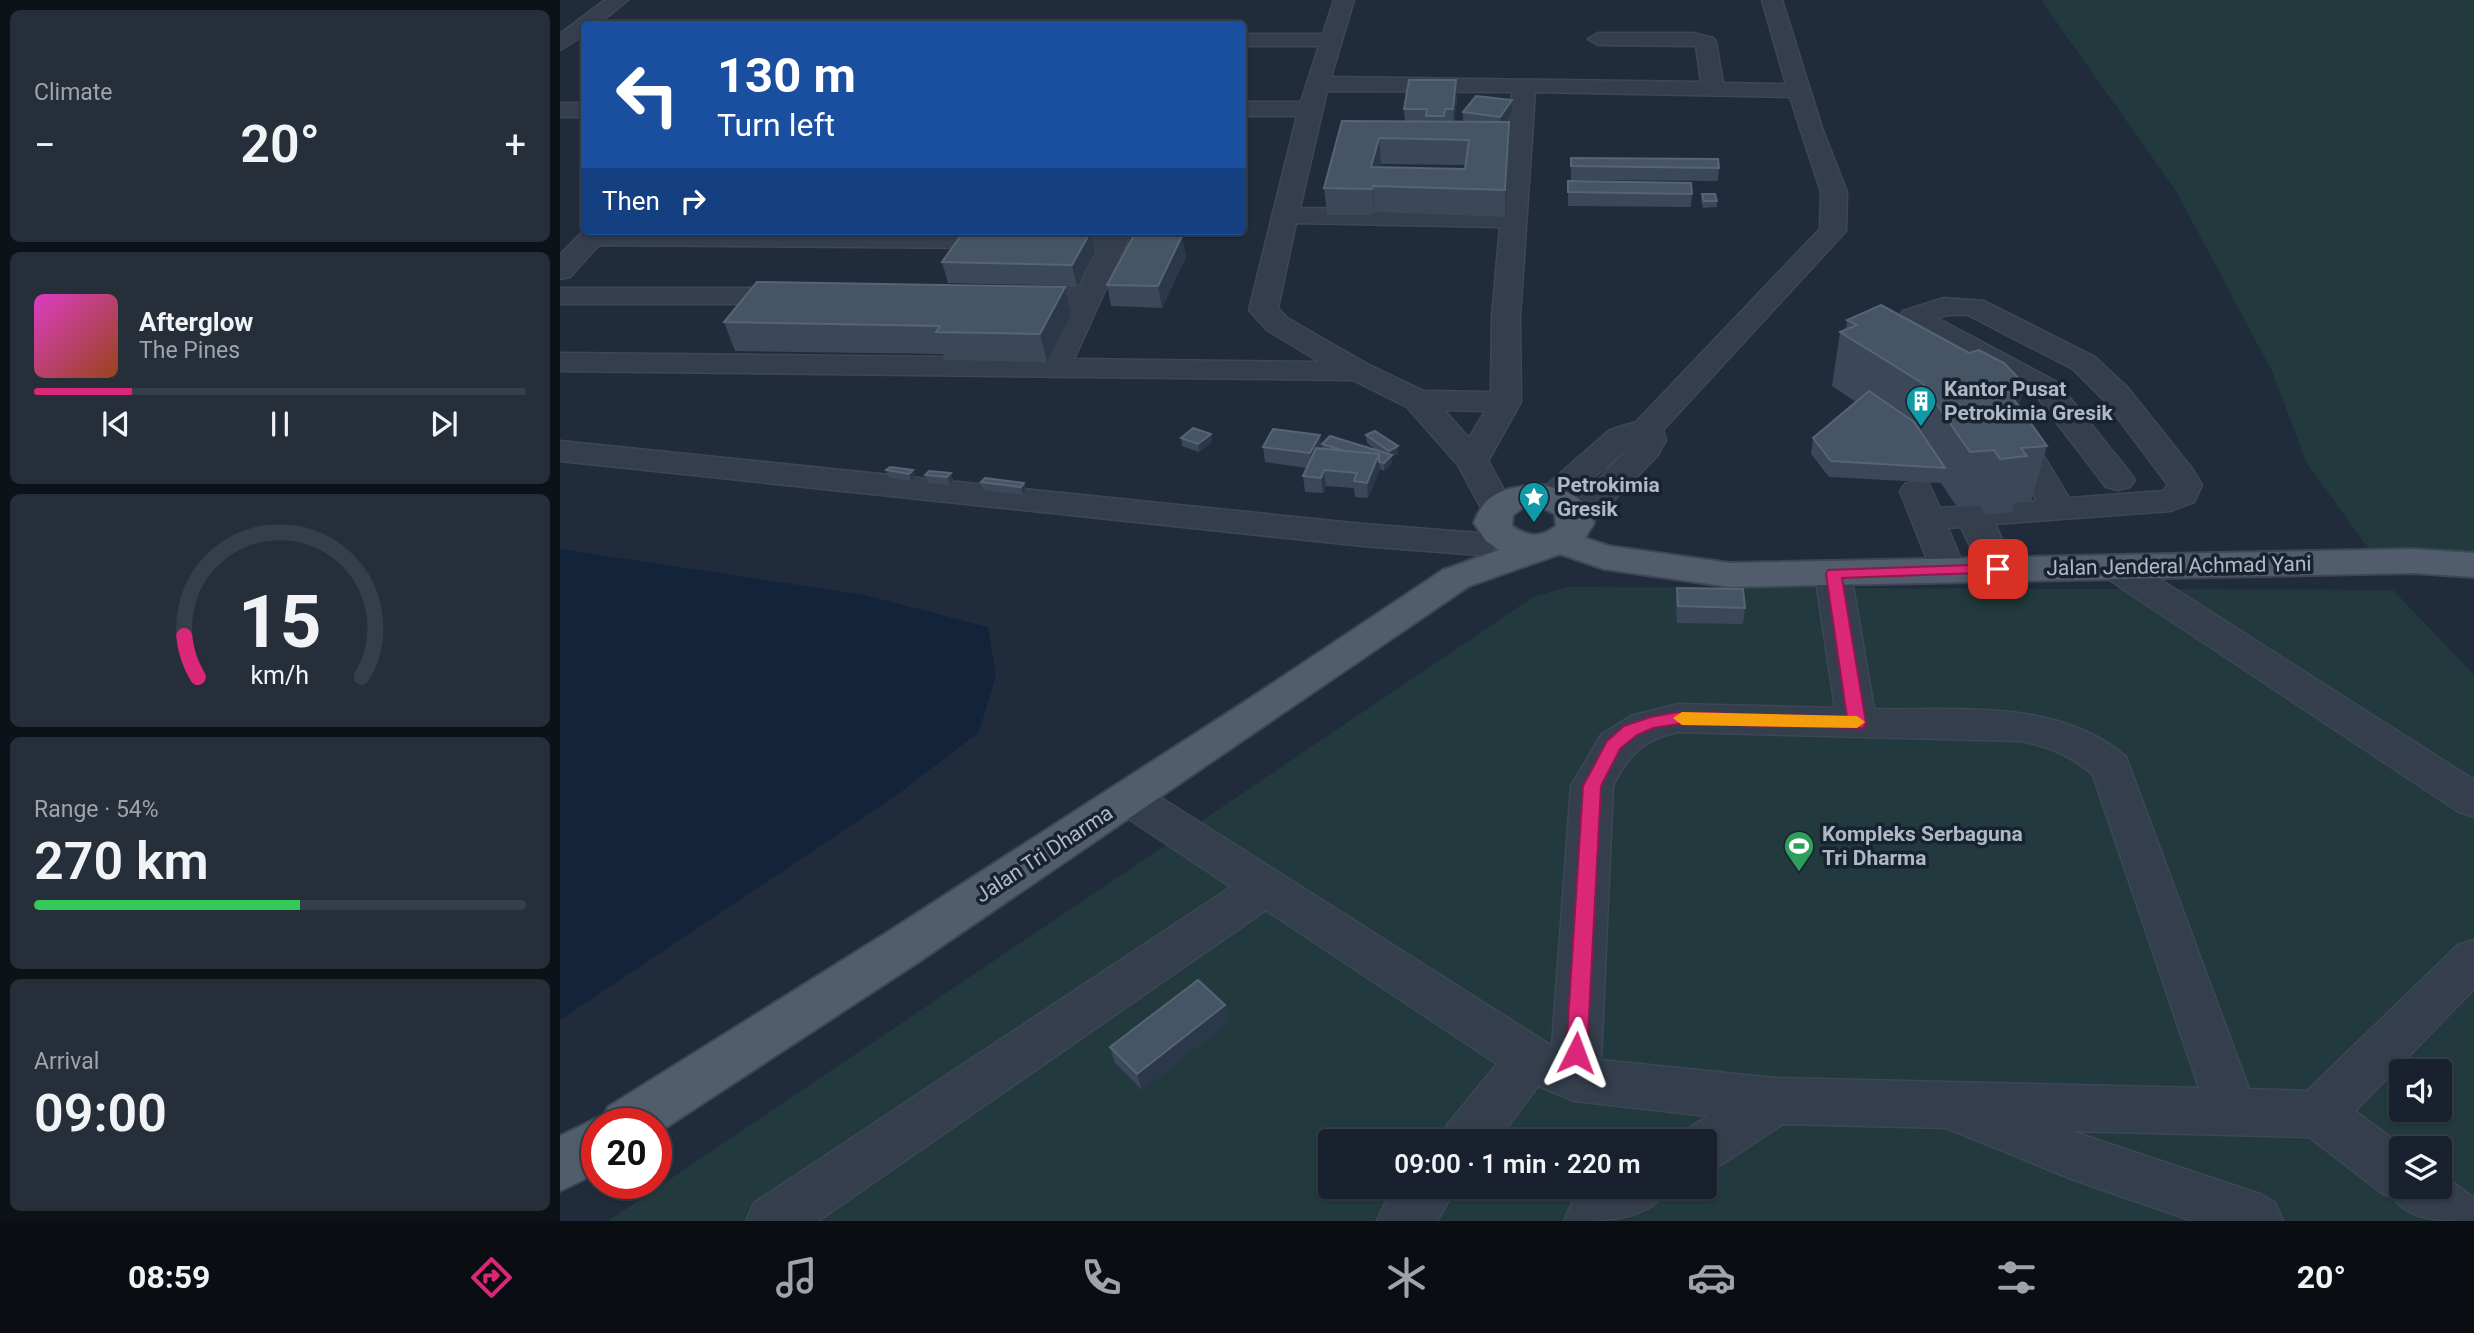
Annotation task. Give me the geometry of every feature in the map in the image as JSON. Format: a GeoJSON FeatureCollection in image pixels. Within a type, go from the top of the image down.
{"type":"FeatureCollection","features":[{"type":"Feature","properties":{"kind":"main road"},"geometry":{"type":"LineString","coordinates":[[1550,497],[1568,506],[1566,533],[1524,546],[1501,537],[1481,538],[1515,498],[1550,497]]}},
{"type":"Feature","properties":{"kind":"main road","name":"Jalan Tri Dharma"},"geometry":{"type":"LineString","coordinates":[[652,1108],[1129,798],[1481,538],[1566,533]]}},
{"type":"Feature","properties":{"kind":"main road","name":"Jalan Jenderal Achmad Yani"},"geometry":{"type":"LineString","coordinates":[[1566,533],[1604,557],[1730,575],[2413,561],[2474,565]]}},
{"type":"Feature","properties":{"kind":"main road"},"geometry":{"type":"LineString","coordinates":[[560,1166],[581,1153]]}},
{"type":"Feature","properties":{"kind":"street"},"geometry":{"type":"LineString","coordinates":[[592,21],[618,0]]}},
{"type":"Feature","properties":{"kind":"street"},"geometry":{"type":"LineString","coordinates":[[1344,0],[1310,109],[1263,310],[1277,324],[1358,371],[1418,400],[1472,461],[1481,538]]}},
{"type":"Feature","properties":{"kind":"street"},"geometry":{"type":"LineString","coordinates":[[1550,497],[1621,437],[1647,429],[1833,232],[1834,192],[1772,0]]}},
{"type":"Feature","properties":{"kind":"street"},"geometry":{"type":"LineString","coordinates":[[1598,39],[1706,42],[1713,89]]}},
{"type":"Feature","properties":{"kind":"street"},"geometry":{"type":"LineString","coordinates":[[1246,40],[1332,40]]}},
{"type":"Feature","properties":{"kind":"street"},"geometry":{"type":"LineString","coordinates":[[1319,84],[1800,91]]}},
{"type":"Feature","properties":{"kind":"street"},"geometry":{"type":"LineString","coordinates":[[1418,400],[1507,402],[1506,317],[1524,85]]}},
{"type":"Feature","properties":{"kind":"street"},"geometry":{"type":"LineString","coordinates":[[1246,109],[1310,109]]}},
{"type":"Feature","properties":{"kind":"street"},"geometry":{"type":"LineString","coordinates":[[560,110],[581,110]]}},
{"type":"Feature","properties":{"kind":"street"},"geometry":{"type":"LineString","coordinates":[[1286,215],[1513,219]]}},
{"type":"Feature","properties":{"kind":"street"},"geometry":{"type":"LineString","coordinates":[[560,271],[595,235]]}},
{"type":"Feature","properties":{"kind":"street"},"geometry":{"type":"LineString","coordinates":[[856,235],[1116,236],[1086,295],[1055,368]]}},
{"type":"Feature","properties":{"kind":"street"},"geometry":{"type":"LineString","coordinates":[[989,295],[1086,295]]}},
{"type":"Feature","properties":{"kind":"street"},"geometry":{"type":"LineString","coordinates":[[560,296],[823,296]]}},
{"type":"Feature","properties":{"kind":"street"},"geometry":{"type":"LineString","coordinates":[[1947,569],[1922,505],[1974,517],[2171,501],[2182,495],[2185,485],[2177,470],[2096,372],[2052,344],[1974,307],[1944,306],[1902,322],[2046,388],[2119,480]]}},
{"type":"Feature","properties":{"kind":"street"},"geometry":{"type":"LineString","coordinates":[[560,362],[1358,371]]}},
{"type":"Feature","properties":{"kind":"street"},"geometry":{"type":"LineString","coordinates":[[2046,388],[2096,372]]}},
{"type":"Feature","properties":{"kind":"street"},"geometry":{"type":"LineString","coordinates":[[1997,403],[2059,510]]}},
{"type":"Feature","properties":{"kind":"street"},"geometry":{"type":"LineString","coordinates":[[1566,533],[1647,448],[1650,440],[1647,429]]}},
{"type":"Feature","properties":{"kind":"street"},"geometry":{"type":"LineString","coordinates":[[1974,517],[1998,569]]}},
{"type":"Feature","properties":{"kind":"street"},"geometry":{"type":"LineString","coordinates":[[2115,567],[2474,801]]}},
{"type":"Feature","properties":{"kind":"street"},"geometry":{"type":"LineString","coordinates":[[1817,574],[1857,723]]}},
{"type":"Feature","properties":{"kind":"street"},"geometry":{"type":"LineString","coordinates":[[1575,1079],[1592,786],[1613,745],[1630,731],[1651,723],[1678,718],[2032,729],[2069,740],[2103,760],[2111,768],[2232,1111]]}},
{"type":"Feature","properties":{"kind":"street"},"geometry":{"type":"LineString","coordinates":[[1129,798],[1530,1059],[1575,1079],[1774,1101],[2318,1114],[2389,1167]]}},
{"type":"Feature","properties":{"kind":"street"},"geometry":{"type":"LineString","coordinates":[[772,1221],[1265,887]]}},
{"type":"Feature","properties":{"kind":"street"},"geometry":{"type":"LineString","coordinates":[[2318,1114],[2474,959]]}},
{"type":"Feature","properties":{"kind":"street"},"geometry":{"type":"LineString","coordinates":[[1475,1129],[1530,1059]]}},
{"type":"Feature","properties":{"kind":"street"},"geometry":{"type":"LineString","coordinates":[[1717,1138],[1774,1101]]}},
{"type":"Feature","properties":{"kind":"street"},"geometry":{"type":"LineString","coordinates":[[1943,1105],[2074,1156],[2241,1212],[2256,1221]]}},
{"type":"Feature","properties":{"kind":"street"},"geometry":{"type":"LineString","coordinates":[[1404,1221],[1421,1199]]}},
{"type":"Feature","properties":{"kind":"street"},"geometry":{"type":"LineString","coordinates":[[1591,1221],[1624,1199]]}},
{"type":"Feature","properties":{"kind":"street"},"geometry":{"type":"LineString","coordinates":[[2432,1199],[2462,1221]]}},
{"type":"Feature","properties":{"kind":"lane"},"geometry":{"type":"LineString","coordinates":[[1472,461],[1507,402]]}},
{"type":"Feature","properties":{"kind":"lane"},"geometry":{"type":"LineString","coordinates":[[560,451],[1363,536],[1481,538]]}},
{"type":"Feature","properties":{"kind":"green space"},"geometry":{"type":"Polygon","coordinates":[[[2041,0],[2474,0],[2474,562],[2372,553],[2307,464],[2272,371],[2176,191],[2041,0]]]}},
{"type":"Feature","properties":{"kind":"green space","name":"Kompleks Serbaguna Tri Dharma"},"geometry":{"type":"Polygon","coordinates":[[[1569,587],[2393,590],[2474,675],[2474,1221],[608,1221],[641,1199],[672,1199],[672,1178],[1535,596],[1569,587]]]}},
{"type":"Feature","properties":{"kind":"water"},"geometry":{"type":"Polygon","coordinates":[[[560,549],[865,595],[988,627],[996,675],[979,732],[897,795],[560,1020],[560,549]]]}},
{"type":"Feature","properties":{"kind":"building"},"geometry":{"type":"Polygon","coordinates":[[[1409,80],[1456,80],[1453,109],[1445,109],[1444,116],[1426,116],[1427,109],[1404,109],[1409,80]]]}},
{"type":"Feature","properties":{"kind":"building"},"geometry":{"type":"Polygon","coordinates":[[[1476,96],[1512,100],[1500,117],[1463,112],[1476,96]]]}},
{"type":"Feature","properties":{"kind":"building"},"geometry":{"type":"Polygon","coordinates":[[[1342,121],[1509,122],[1505,190],[1373,186],[1372,189],[1324,188],[1342,121]],[[1379,138],[1371,167],[1465,169],[1469,140],[1379,138]]]}},
{"type":"Feature","properties":{"kind":"building"},"geometry":{"type":"Polygon","coordinates":[[[1571,158],[1718,159],[1719,168],[1571,166],[1571,158]]]}},
{"type":"Feature","properties":{"kind":"building"},"geometry":{"type":"Polygon","coordinates":[[[1568,181],[1691,183],[1692,194],[1568,192],[1568,181]]]}},
{"type":"Feature","properties":{"kind":"building"},"geometry":{"type":"Polygon","coordinates":[[[1702,194],[1715,194],[1717,201],[1704,201],[1702,194]]]}},
{"type":"Feature","properties":{"kind":"building"},"geometry":{"type":"Polygon","coordinates":[[[961,235],[1089,235],[1072,265],[942,262],[961,235]]]}},
{"type":"Feature","properties":{"kind":"building"},"geometry":{"type":"Polygon","coordinates":[[[1134,235],[1182,236],[1158,286],[1107,285],[1134,235]]]}},
{"type":"Feature","properties":{"kind":"building"},"geometry":{"type":"Polygon","coordinates":[[[757,282],[1065,287],[1040,334],[936,332],[940,326],[724,322],[757,282]]]}},
{"type":"Feature","properties":{"kind":"building"},"geometry":{"type":"Polygon","coordinates":[[[1881,305],[1969,353],[1979,350],[2004,363],[2024,384],[2005,387],[2047,446],[2021,448],[2027,456],[2000,459],[1994,450],[1970,452],[1922,383],[1840,332],[1857,325],[1847,320],[1881,305]]]}},
{"type":"Feature","properties":{"kind":"building"},"geometry":{"type":"Polygon","coordinates":[[[1869,391],[1914,422],[1945,468],[1831,461],[1813,438],[1869,391]]]}},
{"type":"Feature","properties":{"kind":"building"},"geometry":{"type":"Polygon","coordinates":[[[1193,428],[1211,434],[1198,444],[1181,438],[1193,428]]]}},
{"type":"Feature","properties":{"kind":"building"},"geometry":{"type":"Polygon","coordinates":[[[1273,429],[1320,435],[1310,453],[1263,447],[1273,429]]]}},
{"type":"Feature","properties":{"kind":"building"},"geometry":{"type":"Polygon","coordinates":[[[1375,431],[1398,446],[1389,451],[1366,435],[1375,431]]]}},
{"type":"Feature","properties":{"kind":"building"},"geometry":{"type":"Polygon","coordinates":[[[1330,436],[1392,455],[1384,463],[1379,462],[1379,454],[1345,451],[1322,444],[1330,436]]]}},
{"type":"Feature","properties":{"kind":"building"},"geometry":{"type":"Polygon","coordinates":[[[1316,448],[1379,454],[1367,483],[1354,481],[1357,473],[1324,470],[1321,478],[1303,476],[1316,448]]]}},
{"type":"Feature","properties":{"kind":"building"},"geometry":{"type":"Polygon","coordinates":[[[890,467],[913,470],[909,474],[886,470],[890,467]]]}},
{"type":"Feature","properties":{"kind":"building"},"geometry":{"type":"Polygon","coordinates":[[[929,471],[951,473],[947,477],[925,475],[929,471]]]}},
{"type":"Feature","properties":{"kind":"building"},"geometry":{"type":"Polygon","coordinates":[[[985,478],[1024,483],[1021,487],[981,482],[985,478]]]}},
{"type":"Feature","properties":{"kind":"building"},"geometry":{"type":"Polygon","coordinates":[[[1677,588],[1743,589],[1745,608],[1678,606],[1677,588]]]}},
{"type":"Feature","properties":{"kind":"building"},"geometry":{"type":"Polygon","coordinates":[[[1198,980],[1225,1005],[1137,1074],[1110,1047],[1198,980]]]}},
{"type":"Feature","properties":{"kind":"slow traffic"},"geometry":{"type":"LineString","coordinates":[[1682,718],[1857,722]]}},
{"type":"Feature","properties":{"kind":"place","name":"Kantor Pusat Petrokimia Gresik"},"geometry":{"type":"Point","coordinates":[1921,428]}},
{"type":"Feature","properties":{"kind":"place","name":"Petrokimia Gresik"},"geometry":{"type":"Point","coordinates":[1534,524]}},
{"type":"Feature","properties":{"kind":"place","name":"Kompleks Serbaguna Tri Dharma"},"geometry":{"type":"Point","coordinates":[1799,873]}},
{"type":"Feature","properties":{"kind":"route"},"geometry":{"type":"LineString","coordinates":[[1576,1053],[1592,786],[1613,745],[1630,731],[1651,723],[1678,718],[1857,723],[1833,574],[1998,569]]}}]}
